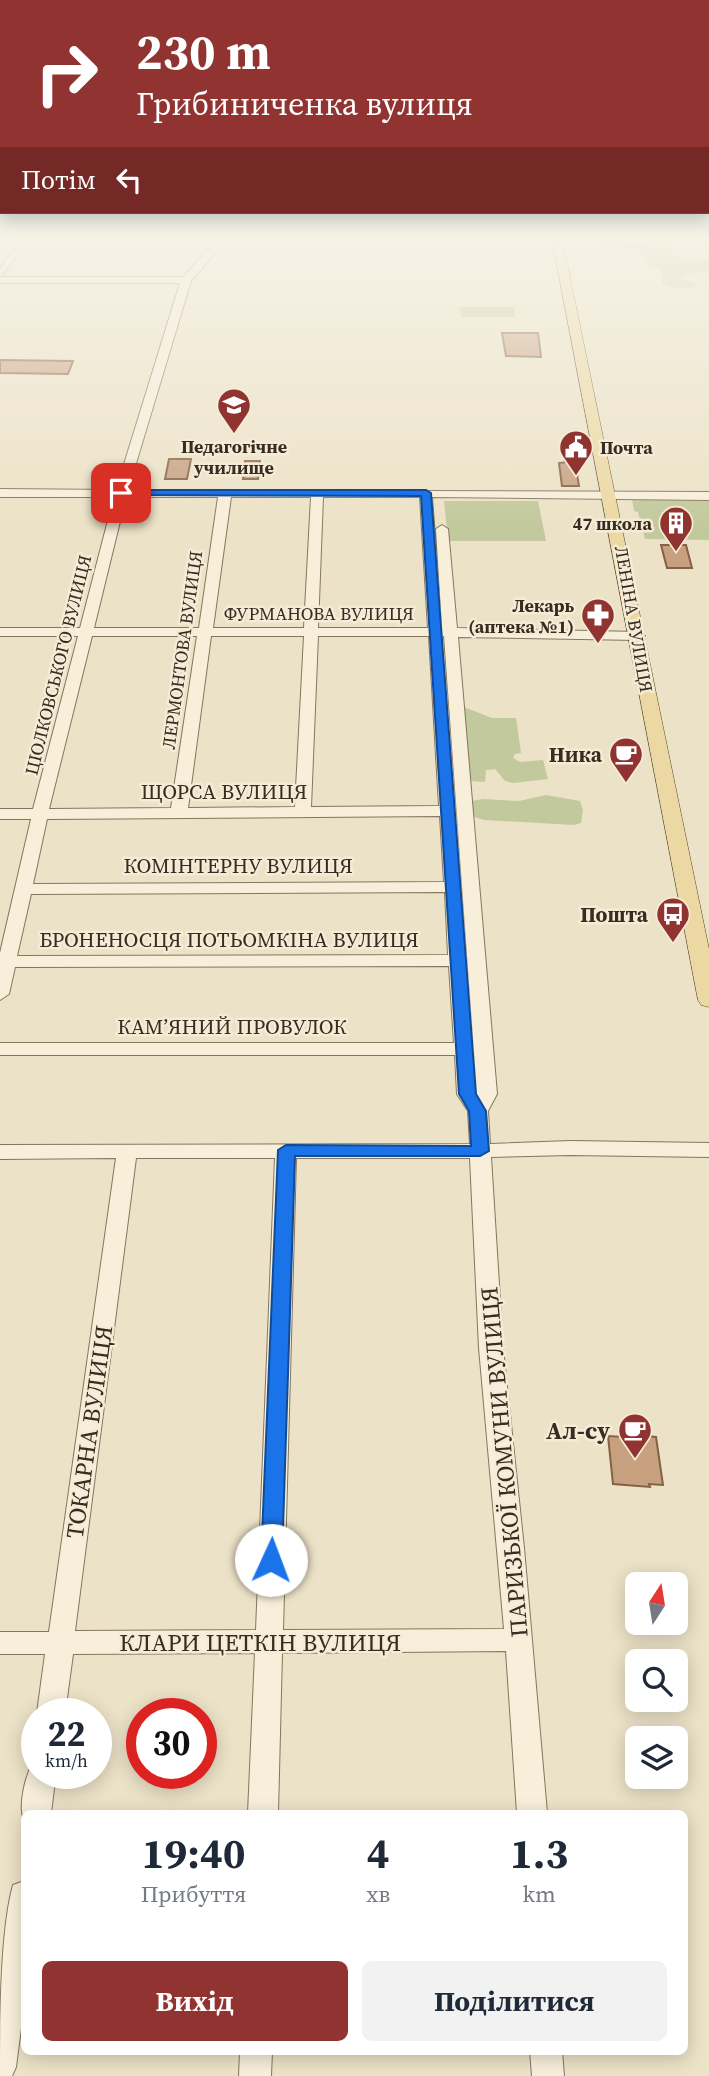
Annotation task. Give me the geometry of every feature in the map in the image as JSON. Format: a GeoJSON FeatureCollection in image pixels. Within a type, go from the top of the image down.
{"type":"FeatureCollection","features":[{"type":"Feature","properties":{"kind":"main road","name":"ЛЕНІНА ВУЛИЦЯ"},"geometry":{"type":"LineString","coordinates":[[578,336],[611,494],[667,798],[709,1000]]}},
{"type":"Feature","properties":{"kind":"street","name":"ЦІОЛКОВСЬКОГО ВУЛИЦЯ"},"geometry":{"type":"LineString","coordinates":[[0,994],[4,962],[121,493],[169,336]]}},
{"type":"Feature","properties":{"kind":"street"},"geometry":{"type":"LineString","coordinates":[[0,493],[709,496]]}},
{"type":"Feature","properties":{"kind":"street","name":"ЛЕРМОНТОВА ВУЛИЦЯ"},"geometry":{"type":"LineString","coordinates":[[179,813],[225,493]]}},
{"type":"Feature","properties":{"kind":"street"},"geometry":{"type":"LineString","coordinates":[[303,812],[317,493]]}},
{"type":"Feature","properties":{"kind":"street","name":"ПАРИЗЬКОЇ КОМУНИ ВУЛИЦЯ"},"geometry":{"type":"LineString","coordinates":[[433,493],[443,633],[487,1094],[478,1111]]}},
{"type":"Feature","properties":{"kind":"street","name":"ФУРМАНОВА ВУЛИЦЯ"},"geometry":{"type":"LineString","coordinates":[[0,632],[638,636]]}},
{"type":"Feature","properties":{"kind":"street","name":"ПАРИЗЬКОЇ КОМУНИ ВУЛИЦЯ"},"geometry":{"type":"LineString","coordinates":[[443,633],[448,811],[467,1094],[478,1111],[491,1348],[519,1640],[532,1810]]}},
{"type":"Feature","properties":{"kind":"street","name":"ЩОРСА ВУЛИЦЯ"},"geometry":{"type":"LineString","coordinates":[[0,814],[448,811]]}},
{"type":"Feature","properties":{"kind":"street","name":"КОМІНТЕРНУ ВУЛИЦЯ"},"geometry":{"type":"LineString","coordinates":[[24,889],[453,887]]}},
{"type":"Feature","properties":{"kind":"street","name":"БРОНЕНОСЦЯ ПОТЬОМКІНА ВУЛИЦЯ"},"geometry":{"type":"LineString","coordinates":[[4,962],[458,960]]}},
{"type":"Feature","properties":{"kind":"street","name":"КАМ’ЯНИЙ ПРОВУЛОК"},"geometry":{"type":"LineString","coordinates":[[0,1049],[464,1049]]}},
{"type":"Feature","properties":{"kind":"street"},"geometry":{"type":"LineString","coordinates":[[0,1152],[480,1151],[570,1148],[709,1150]]}},
{"type":"Feature","properties":{"kind":"street"},"geometry":{"type":"LineString","coordinates":[[263,1810],[286,1150]]}},
{"type":"Feature","properties":{"kind":"street","name":"ТОКАРНА ВУЛИЦЯ"},"geometry":{"type":"LineString","coordinates":[[53,1698],[127,1151]]}},
{"type":"Feature","properties":{"kind":"street","name":"КЛАРИ ЦЕТКІН ВУЛИЦЯ"},"geometry":{"type":"LineString","coordinates":[[0,1643],[519,1640]]}},
{"type":"Feature","properties":{"kind":"street"},"geometry":{"type":"LineString","coordinates":[[36,1810],[40,1789]]}},
{"type":"Feature","properties":{"kind":"street"},"geometry":{"type":"LineString","coordinates":[[0,2067],[21,1916]]}},
{"type":"Feature","properties":{"kind":"street"},"geometry":{"type":"LineString","coordinates":[[255,2076],[256,2055]]}},
{"type":"Feature","properties":{"kind":"street"},"geometry":{"type":"LineString","coordinates":[[546,2055],[548,2076]]}},
{"type":"Feature","properties":{"kind":"green space"},"geometry":{"type":"Polygon","coordinates":[[[632,499],[709,500],[709,540],[645,539],[638,512],[634,511],[632,499]]]}},
{"type":"Feature","properties":{"kind":"green space"},"geometry":{"type":"Polygon","coordinates":[[[444,501],[538,501],[546,541],[448,541],[444,501]]]}},
{"type":"Feature","properties":{"kind":"green space"},"geometry":{"type":"Polygon","coordinates":[[[464,707],[492,718],[516,718],[521,753],[515,754],[513,758],[520,762],[543,760],[548,779],[513,783],[505,781],[495,769],[486,770],[485,782],[469,781],[460,708],[464,707]]]}},
{"type":"Feature","properties":{"kind":"green space"},"geometry":{"type":"Polygon","coordinates":[[[546,795],[580,801],[583,810],[581,823],[574,825],[484,820],[468,815],[472,801],[519,801],[546,795]]]}},
{"type":"Feature","properties":{"kind":"building"},"geometry":{"type":"Polygon","coordinates":[[[503,336],[538,336],[541,357],[506,356],[503,336]]]}},
{"type":"Feature","properties":{"kind":"building"},"geometry":{"type":"Polygon","coordinates":[[[0,360],[73,361],[68,374],[0,373],[0,360]]]}},
{"type":"Feature","properties":{"kind":"building"},"geometry":{"type":"Polygon","coordinates":[[[169,459],[191,459],[187,479],[165,479],[169,459]]]}},
{"type":"Feature","properties":{"kind":"building"},"geometry":{"type":"Polygon","coordinates":[[[245,461],[260,461],[258,479],[243,479],[245,461]]]}},
{"type":"Feature","properties":{"kind":"building"},"geometry":{"type":"Polygon","coordinates":[[[575,462],[579,486],[562,486],[559,463],[575,462]]]}},
{"type":"Feature","properties":{"kind":"building","name":"47 школа"},"geometry":{"type":"Polygon","coordinates":[[[661,545],[686,545],[692,568],[667,568],[661,545]]]}},
{"type":"Feature","properties":{"kind":"building","name":"Ал-су"},"geometry":{"type":"Polygon","coordinates":[[[624,1434],[656,1437],[663,1485],[649,1484],[650,1487],[613,1484],[608,1436],[625,1437],[624,1434]]]}},
{"type":"Feature","properties":{"kind":"place","name":"Педагогічне училище"},"geometry":{"type":"Point","coordinates":[234,435]}},
{"type":"Feature","properties":{"kind":"place","name":"Почта"},"geometry":{"type":"Point","coordinates":[576,477]}},
{"type":"Feature","properties":{"kind":"place","name":"47 школа"},"geometry":{"type":"Point","coordinates":[676,553]}},
{"type":"Feature","properties":{"kind":"place","name":"Лекарь (аптека №1)"},"geometry":{"type":"Point","coordinates":[598,645]}},
{"type":"Feature","properties":{"kind":"place","name":"Ника"},"geometry":{"type":"Point","coordinates":[626,784]}},
{"type":"Feature","properties":{"kind":"place","name":"Пошта"},"geometry":{"type":"Point","coordinates":[673,944]}},
{"type":"Feature","properties":{"kind":"place","name":"Ал-су"},"geometry":{"type":"Point","coordinates":[635,1460]}},
{"type":"Feature","properties":{"kind":"route"},"geometry":{"type":"LineString","coordinates":[[121,493],[426,493],[467,1094],[478,1111],[480,1151],[286,1150],[271,1560]]}}]}
